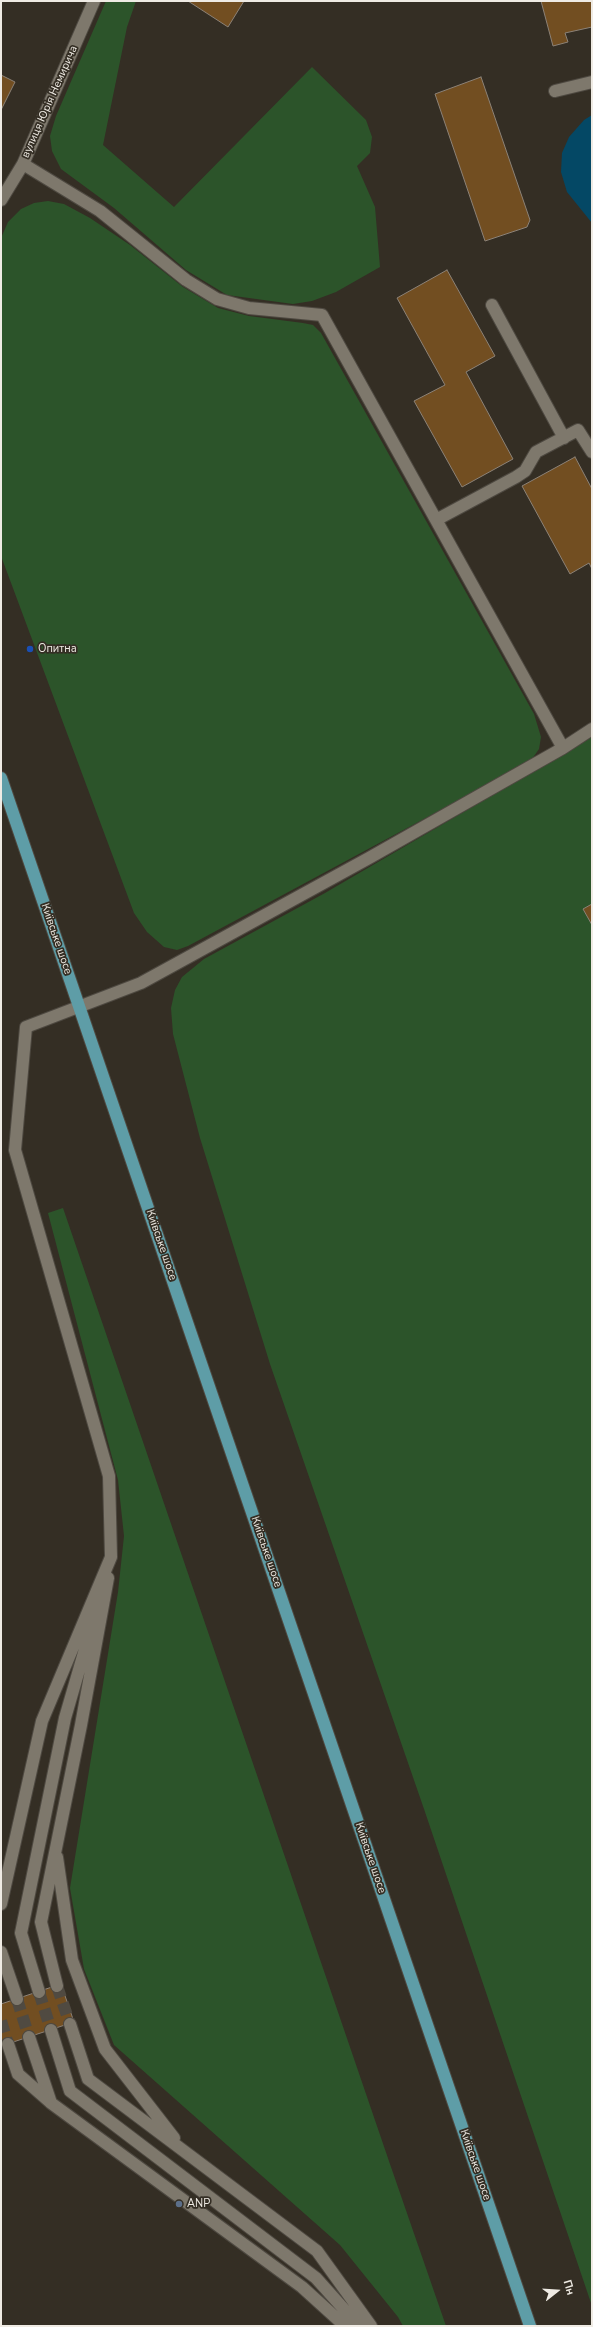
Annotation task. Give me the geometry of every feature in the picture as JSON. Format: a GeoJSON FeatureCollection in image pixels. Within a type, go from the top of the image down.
{"type":"FeatureCollection","features":[{"type":"Feature","properties":{"kind":"main road","name":"Київське шосе"},"geometry":{"type":"LineString","coordinates":[[1,778],[530,2326]]}},
{"type":"Feature","properties":{"kind":"street","name":"вулиця Юрія Немирича"},"geometry":{"type":"LineString","coordinates":[[1,200],[23,164],[94,1]]}},
{"type":"Feature","properties":{"kind":"street"},"geometry":{"type":"LineString","coordinates":[[555,91],[592,82]]}},
{"type":"Feature","properties":{"kind":"street"},"geometry":{"type":"LineString","coordinates":[[23,164],[100,211],[186,280],[216,299],[249,308],[322,315],[563,748]]}},
{"type":"Feature","properties":{"kind":"street"},"geometry":{"type":"LineString","coordinates":[[492,305],[564,438]]}},
{"type":"Feature","properties":{"kind":"street"},"geometry":{"type":"LineString","coordinates":[[436,520],[516,477],[525,470],[536,452],[578,430],[592,452]]}},
{"type":"Feature","properties":{"kind":"street"},"geometry":{"type":"LineString","coordinates":[[57,1986],[40,1922],[81,1725],[111,1557],[109,1476],[15,1150],[26,1027],[141,983],[369,858],[563,748],[592,729]]}},
{"type":"Feature","properties":{"kind":"street"},"geometry":{"type":"LineString","coordinates":[[1,1904],[42,1721],[111,1557]]}},
{"type":"Feature","properties":{"kind":"street"},"geometry":{"type":"LineString","coordinates":[[39,1992],[21,1933],[65,1718],[111,1557]]}},
{"type":"Feature","properties":{"kind":"street"},"geometry":{"type":"LineString","coordinates":[[56,1848],[72,1960],[106,2050],[184,2151]]}},
{"type":"Feature","properties":{"kind":"street"},"geometry":{"type":"LineString","coordinates":[[1,1952],[17,1999]]}},
{"type":"Feature","properties":{"kind":"street"},"geometry":{"type":"LineString","coordinates":[[70,2024],[88,2079],[317,2251],[371,2326]]}},
{"type":"Feature","properties":{"kind":"street"},"geometry":{"type":"LineString","coordinates":[[51,2030],[70,2091],[316,2278],[359,2326]]}},
{"type":"Feature","properties":{"kind":"street"},"geometry":{"type":"LineString","coordinates":[[29,2037],[51,2103]]}},
{"type":"Feature","properties":{"kind":"street"},"geometry":{"type":"LineString","coordinates":[[8,2044],[18,2074],[51,2103],[302,2287],[345,2326]]}},
{"type":"Feature","properties":{"kind":"green space"},"geometry":{"type":"Polygon","coordinates":[[[106,1],[136,1],[127,27],[103,145],[174,207],[312,67],[366,120],[372,137],[370,153],[357,166],[375,207],[380,267],[336,292],[312,301],[293,304],[227,295],[186,270],[114,208],[61,169],[52,151],[50,136],[56,116],[106,1]]]}},
{"type":"Feature","properties":{"kind":"green space"},"geometry":{"type":"Polygon","coordinates":[[[48,201],[64,204],[90,218],[130,245],[183,287],[218,308],[249,316],[313,325],[321,333],[534,714],[541,737],[539,749],[532,759],[513,771],[188,946],[177,950],[164,947],[147,932],[134,913],[1,556],[1,238],[8,222],[21,209],[34,203],[48,201]]]}},
{"type":"Feature","properties":{"kind":"green space"},"geometry":{"type":"Polygon","coordinates":[[[592,737],[592,2306],[424,1809],[270,1364],[200,1138],[173,1034],[171,1008],[175,990],[182,977],[204,959],[325,893],[592,737]]]}},
{"type":"Feature","properties":{"kind":"green space"},"geometry":{"type":"Polygon","coordinates":[[[63,1208],[446,2326],[403,2326],[398,2317],[340,2245],[114,2045],[84,1969],[70,1888],[118,1592],[124,1536],[118,1480],[48,1213],[63,1208]]]}},
{"type":"Feature","properties":{"kind":"water"},"geometry":{"type":"Polygon","coordinates":[[[592,115],[592,223],[567,192],[561,172],[562,153],[569,137],[584,120],[592,115]]]}},
{"type":"Feature","properties":{"kind":"building"},"geometry":{"type":"Polygon","coordinates":[[[188,1],[244,1],[228,27],[188,1]]]}},
{"type":"Feature","properties":{"kind":"building"},"geometry":{"type":"Polygon","coordinates":[[[541,1],[592,1],[592,27],[565,33],[568,42],[553,46],[541,1]]]}},
{"type":"Feature","properties":{"kind":"building"},"geometry":{"type":"Polygon","coordinates":[[[1,75],[15,82],[1,110],[1,75]]]}},
{"type":"Feature","properties":{"kind":"building"},"geometry":{"type":"Polygon","coordinates":[[[481,77],[530,220],[527,227],[485,241],[435,94],[481,77]]]}},
{"type":"Feature","properties":{"kind":"building"},"geometry":{"type":"Polygon","coordinates":[[[447,270],[495,356],[466,372],[513,459],[462,487],[414,401],[445,385],[397,298],[447,270]]]}},
{"type":"Feature","properties":{"kind":"building"},"geometry":{"type":"Polygon","coordinates":[[[575,457],[592,489],[592,569],[589,563],[570,574],[522,486],[575,457]]]}},
{"type":"Feature","properties":{"kind":"building"},"geometry":{"type":"Polygon","coordinates":[[[592,904],[592,925],[583,909],[592,904]]]}},
{"type":"Feature","properties":{"kind":"building"},"geometry":{"type":"Polygon","coordinates":[[[61,1984],[74,2022],[1,2046],[1,2004],[61,1984]]]}},
{"type":"Feature","properties":{"kind":"tunnel"},"geometry":{"type":"LineString","coordinates":[[57,1986],[70,2024]]}},
{"type":"Feature","properties":{"kind":"tunnel"},"geometry":{"type":"LineString","coordinates":[[39,1992],[51,2030]]}},
{"type":"Feature","properties":{"kind":"tunnel"},"geometry":{"type":"LineString","coordinates":[[17,1999],[29,2037]]}},
{"type":"Feature","properties":{"kind":"tunnel"},"geometry":{"type":"LineString","coordinates":[[1,2021],[8,2044]]}},
{"type":"Feature","properties":{"kind":"place","name":"Опитна"},"geometry":{"type":"Point","coordinates":[30,649]}},
{"type":"Feature","properties":{"kind":"place","name":"ANP"},"geometry":{"type":"Point","coordinates":[179,2204]}}]}
